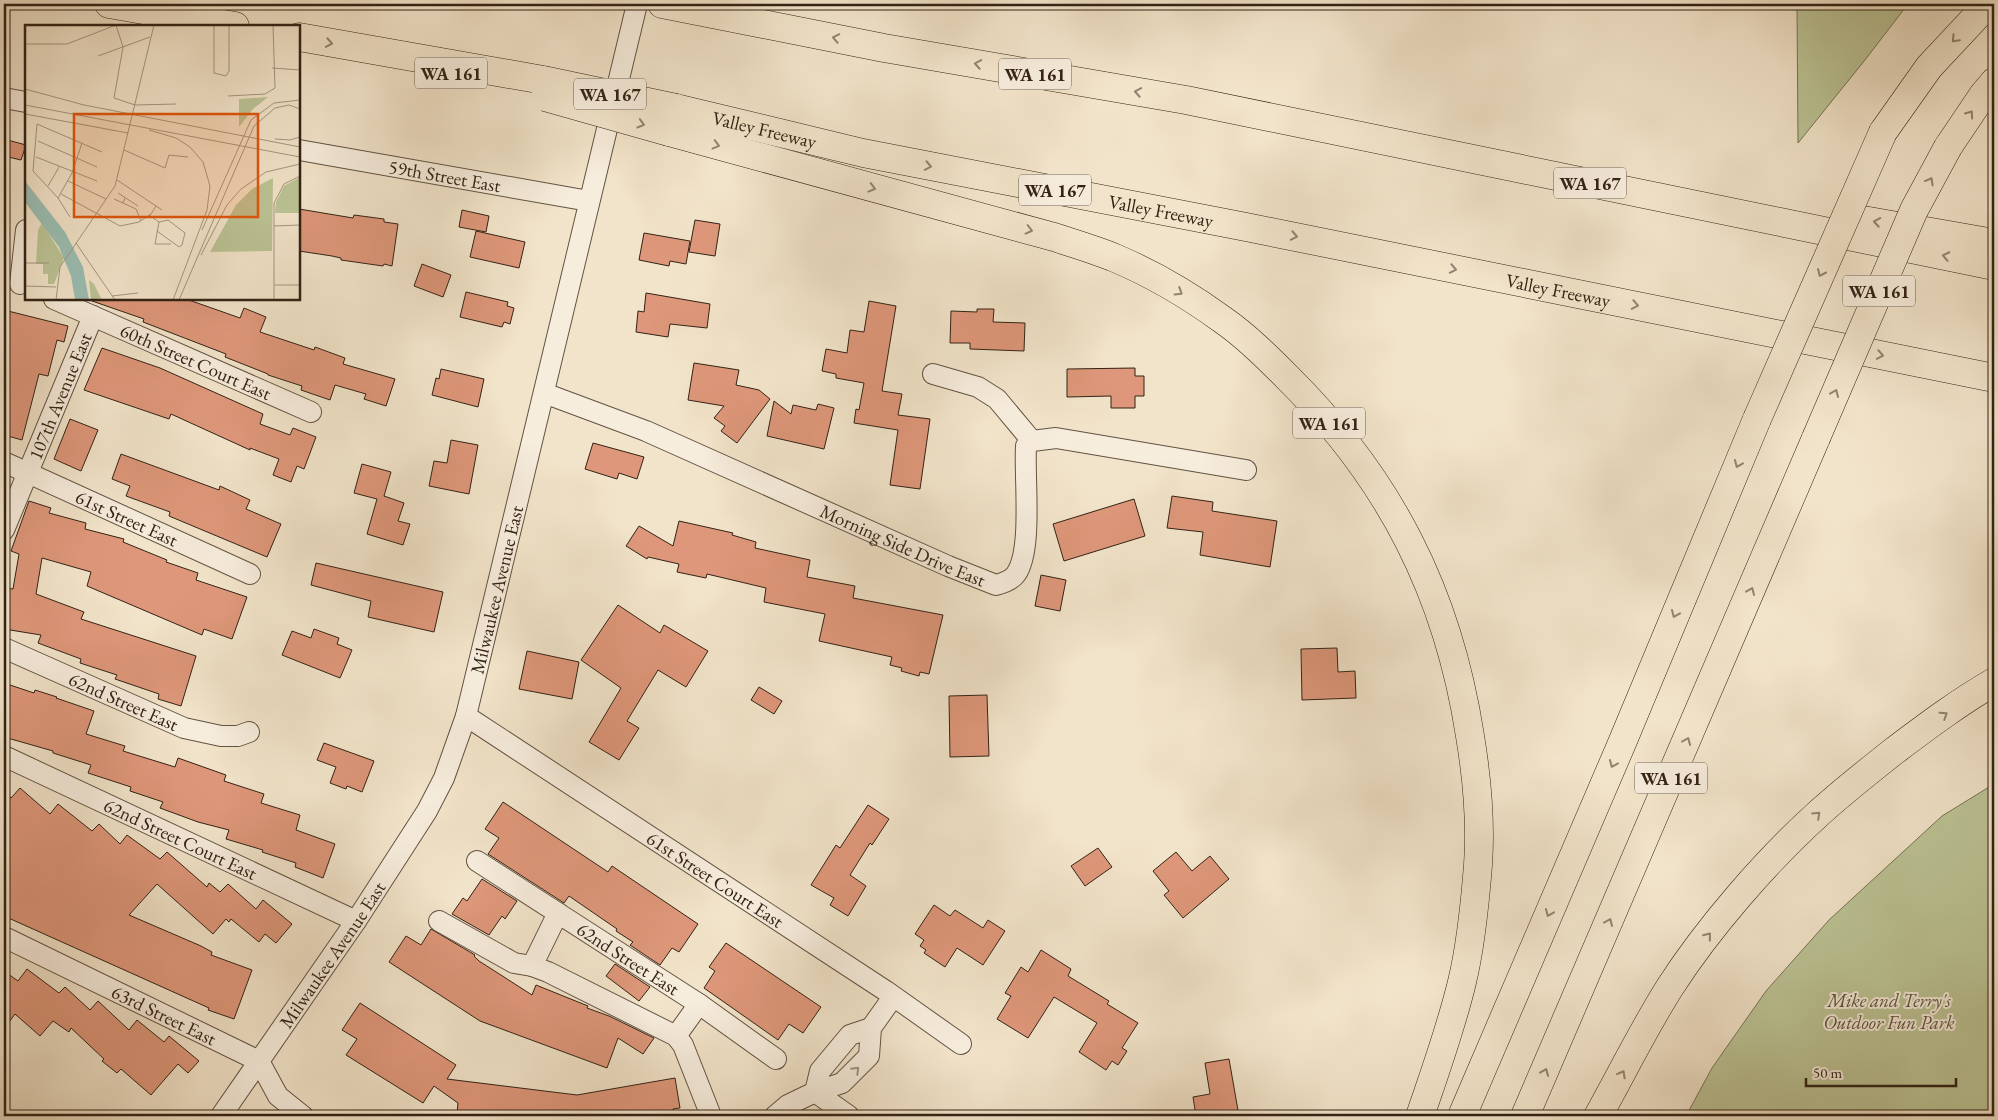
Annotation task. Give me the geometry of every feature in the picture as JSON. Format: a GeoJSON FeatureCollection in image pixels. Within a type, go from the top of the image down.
{"type":"FeatureCollection","features":[{"type":"Feature","properties":{"kind":"highway"},"geometry":{"type":"LineString","coordinates":[[109,4],[229,25]]}},
{"type":"Feature","properties":{"kind":"highway","name":"WA 161"},"geometry":{"type":"LineString","coordinates":[[662,4],[884,48],[1186,100],[1477,155],[1650,182],[1994,243]]}},
{"type":"Feature","properties":{"kind":"highway"},"geometry":{"type":"LineString","coordinates":[[1462,1116],[1622,743],[1756,419],[1883,132],[1929,67],[1988,4]]}},
{"type":"Feature","properties":{"kind":"highway","name":"Valley Freeway"},"geometry":{"type":"LineString","coordinates":[[300,38],[359,48],[543,88],[672,120],[863,153],[1256,228],[1994,378]]}},
{"type":"Feature","properties":{"kind":"highway","name":"WA 161"},"geometry":{"type":"LineString","coordinates":[[1525,1116],[1914,210],[1948,148],[1983,95],[1994,82]]}},
{"type":"Feature","properties":{"kind":"highway","name":"WA 167"},"geometry":{"type":"LineString","coordinates":[[1186,100],[1994,266]]}},
{"type":"Feature","properties":{"kind":"highway","name":"WA 161"},"geometry":{"type":"LineString","coordinates":[[672,120],[1054,236],[1115,258],[1165,283],[1225,321],[1267,358],[1305,395],[1341,436],[1375,480],[1402,526],[1424,573],[1442,619],[1463,691],[1477,783],[1478,862],[1463,980],[1420,1116]]}},
{"type":"Feature","properties":{"kind":"highway"},"geometry":{"type":"LineString","coordinates":[[1598,1116],[1670,987],[1740,896],[1778,853],[1818,814],[1867,772],[1927,726],[1994,682]]}},
{"type":"Feature","properties":{"kind":"street","name":"Milwaukee Avenue East"},"geometry":{"type":"LineString","coordinates":[[221,1116],[356,921],[427,811],[441,785],[466,716],[637,4]]}},
{"type":"Feature","properties":{"kind":"street"},"geometry":{"type":"LineString","coordinates":[[4,98],[25,102]]}},
{"type":"Feature","properties":{"kind":"street","name":"59th Street East"},"geometry":{"type":"LineString","coordinates":[[300,150],[589,201]]}},
{"type":"Feature","properties":{"kind":"street"},"geometry":{"type":"LineString","coordinates":[[17,282],[25,236]]}},
{"type":"Feature","properties":{"kind":"street","name":"60th Street Court East"},"geometry":{"type":"LineString","coordinates":[[56,300],[311,412]]}},
{"type":"Feature","properties":{"kind":"street","name":"107th Avenue East"},"geometry":{"type":"LineString","coordinates":[[4,530],[94,316]]}},
{"type":"Feature","properties":{"kind":"street"},"geometry":{"type":"LineString","coordinates":[[933,374],[978,387],[997,399],[1032,440],[1056,438],[1246,470]]}},
{"type":"Feature","properties":{"kind":"street","name":"Morning Side Drive East"},"geometry":{"type":"LineString","coordinates":[[544,393],[646,431],[948,566],[996,585],[1016,574],[1025,552],[1026,446],[1032,440]]}},
{"type":"Feature","properties":{"kind":"street","name":"61st Street East"},"geometry":{"type":"LineString","coordinates":[[4,462],[250,574]]}},
{"type":"Feature","properties":{"kind":"street","name":"62nd Street East"},"geometry":{"type":"LineString","coordinates":[[4,648],[184,728],[221,736],[238,736],[249,732]]}},
{"type":"Feature","properties":{"kind":"street","name":"61st Street Court East"},"geometry":{"type":"LineString","coordinates":[[466,716],[893,997],[961,1044]]}},
{"type":"Feature","properties":{"kind":"street","name":"62nd Street Court East"},"geometry":{"type":"LineString","coordinates":[[4,756],[356,921]]}},
{"type":"Feature","properties":{"kind":"street","name":"62nd Street East"},"geometry":{"type":"LineString","coordinates":[[477,861],[699,1004],[776,1059]]}},
{"type":"Feature","properties":{"kind":"street","name":"62nd Street East"},"geometry":{"type":"LineString","coordinates":[[532,966],[558,913]]}},
{"type":"Feature","properties":{"kind":"street"},"geometry":{"type":"LineString","coordinates":[[439,921],[514,963],[532,966],[548,972],[676,1036],[683,1045],[711,1116]]}},
{"type":"Feature","properties":{"kind":"street","name":"63rd Street East"},"geometry":{"type":"LineString","coordinates":[[4,937],[259,1061]]}},
{"type":"Feature","properties":{"kind":"street"},"geometry":{"type":"LineString","coordinates":[[775,1116],[788,1105],[815,1092],[842,1083],[869,1056],[872,1028],[893,997]]}},
{"type":"Feature","properties":{"kind":"street","name":"62nd Street East"},"geometry":{"type":"LineString","coordinates":[[676,1036],[699,1004]]}},
{"type":"Feature","properties":{"kind":"street"},"geometry":{"type":"LineString","coordinates":[[815,1092],[820,1071],[850,1035],[872,1028]]}},
{"type":"Feature","properties":{"kind":"street"},"geometry":{"type":"LineString","coordinates":[[259,1061],[278,1096],[303,1116]]}},
{"type":"Feature","properties":{"kind":"street"},"geometry":{"type":"LineString","coordinates":[[815,1092],[849,1116]]}},
{"type":"Feature","properties":{"kind":"green space"},"geometry":{"type":"Polygon","coordinates":[[[1797,4],[1908,4],[1798,143],[1797,4]]]}},
{"type":"Feature","properties":{"kind":"green space","name":"Mike and Terry's Outdoor Fun Park"},"geometry":{"type":"Polygon","coordinates":[[[1994,784],[1994,1116],[1686,1116],[1712,1068],[1766,991],[1829,920],[1942,816],[1994,784]]]}},
{"type":"Feature","properties":{"kind":"building"},"geometry":{"type":"Polygon","coordinates":[[[4,139],[25,145],[21,160],[4,156],[4,139]]]}},
{"type":"Feature","properties":{"kind":"building"},"geometry":{"type":"Polygon","coordinates":[[[300,209],[353,218],[354,215],[384,219],[384,222],[398,224],[392,266],[341,260],[341,258],[300,251],[300,209]]]}},
{"type":"Feature","properties":{"kind":"building"},"geometry":{"type":"Polygon","coordinates":[[[462,210],[489,216],[486,232],[459,227],[462,210]]]}},
{"type":"Feature","properties":{"kind":"building"},"geometry":{"type":"Polygon","coordinates":[[[695,220],[720,224],[715,256],[689,252],[695,220]]]}},
{"type":"Feature","properties":{"kind":"building"},"geometry":{"type":"Polygon","coordinates":[[[476,231],[525,242],[519,268],[470,257],[476,231]]]}},
{"type":"Feature","properties":{"kind":"building"},"geometry":{"type":"Polygon","coordinates":[[[644,233],[690,241],[686,264],[670,261],[669,266],[639,260],[644,233]]]}},
{"type":"Feature","properties":{"kind":"building"},"geometry":{"type":"Polygon","coordinates":[[[422,264],[451,275],[443,297],[414,286],[422,264]]]}},
{"type":"Feature","properties":{"kind":"building"},"geometry":{"type":"Polygon","coordinates":[[[466,292],[508,302],[507,306],[514,308],[510,324],[504,322],[502,327],[460,317],[466,292]]]}},
{"type":"Feature","properties":{"kind":"building"},"geometry":{"type":"Polygon","coordinates":[[[646,293],[710,304],[707,328],[670,324],[668,337],[636,332],[638,311],[644,312],[646,293]]]}},
{"type":"Feature","properties":{"kind":"building"},"geometry":{"type":"Polygon","coordinates":[[[189,300],[240,318],[244,308],[266,317],[260,332],[314,350],[315,347],[345,358],[343,364],[395,379],[386,406],[364,399],[366,394],[335,385],[330,400],[301,390],[302,386],[268,375],[225,357],[226,354],[143,322],[144,319],[92,301],[189,300]]]}},
{"type":"Feature","properties":{"kind":"building"},"geometry":{"type":"Polygon","coordinates":[[[869,301],[896,306],[882,391],[902,394],[898,415],[930,419],[920,489],[890,485],[898,430],[854,423],[856,409],[859,410],[864,383],[836,378],[836,374],[822,371],[826,349],[847,353],[850,330],[864,332],[869,301]]]}},
{"type":"Feature","properties":{"kind":"building"},"geometry":{"type":"Polygon","coordinates":[[[977,309],[994,309],[993,322],[1025,323],[1024,351],[970,349],[970,343],[950,343],[951,311],[977,312],[977,309]]]}},
{"type":"Feature","properties":{"kind":"building"},"geometry":{"type":"Polygon","coordinates":[[[4,310],[68,326],[64,342],[57,340],[48,376],[39,374],[22,440],[4,435],[4,310]]]}},
{"type":"Feature","properties":{"kind":"building"},"geometry":{"type":"Polygon","coordinates":[[[102,348],[160,368],[263,414],[260,424],[290,435],[293,428],[316,437],[304,469],[297,466],[291,482],[273,475],[279,459],[250,448],[250,450],[171,414],[169,419],[84,390],[102,348]]]}},
{"type":"Feature","properties":{"kind":"building"},"geometry":{"type":"Polygon","coordinates":[[[694,363],[739,370],[736,385],[759,390],[770,399],[737,443],[721,431],[725,426],[714,418],[724,406],[688,400],[694,363]]]}},
{"type":"Feature","properties":{"kind":"building"},"geometry":{"type":"Polygon","coordinates":[[[1135,368],[1135,376],[1144,376],[1144,396],[1135,396],[1135,408],[1111,408],[1111,396],[1067,397],[1067,369],[1135,368]]]}},
{"type":"Feature","properties":{"kind":"building"},"geometry":{"type":"Polygon","coordinates":[[[441,369],[484,379],[478,407],[432,395],[436,378],[439,379],[441,369]]]}},
{"type":"Feature","properties":{"kind":"building"},"geometry":{"type":"Polygon","coordinates":[[[774,401],[791,414],[793,405],[816,410],[818,404],[834,408],[824,449],[767,436],[774,401]]]}},
{"type":"Feature","properties":{"kind":"building"},"geometry":{"type":"Polygon","coordinates":[[[70,419],[98,430],[81,471],[54,459],[70,419]]]}},
{"type":"Feature","properties":{"kind":"building"},"geometry":{"type":"Polygon","coordinates":[[[451,440],[478,445],[469,494],[429,486],[434,461],[447,463],[451,440]]]}},
{"type":"Feature","properties":{"kind":"building"},"geometry":{"type":"Polygon","coordinates":[[[593,443],[644,457],[637,479],[619,473],[617,479],[585,469],[593,443]]]}},
{"type":"Feature","properties":{"kind":"building"},"geometry":{"type":"Polygon","coordinates":[[[121,454],[219,490],[220,486],[250,500],[246,509],[281,524],[267,557],[169,516],[170,512],[126,496],[130,486],[112,479],[121,454]]]}},
{"type":"Feature","properties":{"kind":"building"},"geometry":{"type":"Polygon","coordinates":[[[362,464],[391,472],[384,496],[404,503],[398,521],[410,524],[403,545],[367,534],[377,499],[354,493],[362,464]]]}},
{"type":"Feature","properties":{"kind":"building"},"geometry":{"type":"Polygon","coordinates":[[[1172,496],[1213,502],[1212,511],[1277,521],[1270,567],[1200,555],[1203,532],[1167,528],[1172,496]]]}},
{"type":"Feature","properties":{"kind":"building"},"geometry":{"type":"Polygon","coordinates":[[[1134,499],[1145,536],[1064,561],[1053,524],[1134,499]]]}},
{"type":"Feature","properties":{"kind":"building"},"geometry":{"type":"Polygon","coordinates":[[[29,501],[51,508],[49,513],[86,523],[85,529],[124,539],[123,542],[167,560],[166,562],[198,573],[196,580],[247,597],[232,639],[204,629],[202,635],[87,586],[91,572],[42,558],[36,594],[84,612],[81,619],[196,656],[181,706],[158,699],[159,694],[115,679],[117,675],[80,663],[81,659],[38,643],[41,635],[4,629],[7,614],[4,614],[4,588],[13,589],[19,554],[11,551],[29,501]]]}},
{"type":"Feature","properties":{"kind":"building"},"geometry":{"type":"Polygon","coordinates":[[[679,521],[733,533],[732,535],[756,542],[755,548],[810,560],[807,577],[855,586],[853,598],[943,615],[929,674],[920,672],[919,676],[901,671],[902,668],[890,665],[892,657],[819,641],[825,614],[764,602],[766,588],[707,574],[706,578],[677,572],[679,564],[648,557],[647,559],[626,546],[639,526],[673,546],[679,521]]]}},
{"type":"Feature","properties":{"kind":"building"},"geometry":{"type":"Polygon","coordinates":[[[316,563],[443,592],[434,632],[368,617],[371,601],[311,585],[316,563]]]}},
{"type":"Feature","properties":{"kind":"building"},"geometry":{"type":"Polygon","coordinates":[[[1041,575],[1066,580],[1060,611],[1035,606],[1041,575]]]}},
{"type":"Feature","properties":{"kind":"building"},"geometry":{"type":"Polygon","coordinates":[[[618,605],[660,633],[664,625],[708,651],[686,687],[658,670],[627,721],[639,728],[619,760],[589,742],[621,688],[581,660],[618,605]]]}},
{"type":"Feature","properties":{"kind":"building"},"geometry":{"type":"Polygon","coordinates":[[[314,629],[339,638],[337,644],[352,650],[340,678],[282,655],[292,631],[311,638],[314,629]]]}},
{"type":"Feature","properties":{"kind":"building"},"geometry":{"type":"Polygon","coordinates":[[[1337,648],[1338,672],[1355,671],[1356,698],[1302,700],[1301,649],[1337,648]]]}},
{"type":"Feature","properties":{"kind":"building"},"geometry":{"type":"Polygon","coordinates":[[[527,651],[579,662],[572,699],[519,689],[527,651]]]}},
{"type":"Feature","properties":{"kind":"building"},"geometry":{"type":"Polygon","coordinates":[[[4,683],[34,693],[35,690],[94,711],[86,734],[125,746],[123,751],[175,767],[178,758],[226,775],[224,781],[264,794],[261,803],[300,815],[296,830],[335,844],[323,878],[295,867],[296,863],[262,852],[263,850],[226,839],[229,830],[198,822],[160,808],[163,802],[130,791],[131,787],[88,773],[91,765],[53,753],[53,751],[4,737],[4,683]]]}},
{"type":"Feature","properties":{"kind":"building"},"geometry":{"type":"Polygon","coordinates":[[[759,687],[782,701],[774,714],[751,700],[759,687]]]}},
{"type":"Feature","properties":{"kind":"building"},"geometry":{"type":"Polygon","coordinates":[[[987,695],[989,756],[950,757],[949,696],[987,695]]]}},
{"type":"Feature","properties":{"kind":"building"},"geometry":{"type":"Polygon","coordinates":[[[324,743],[374,761],[362,792],[347,786],[346,789],[330,783],[336,767],[317,760],[324,743]]]}},
{"type":"Feature","properties":{"kind":"building"},"geometry":{"type":"Polygon","coordinates":[[[20,788],[50,814],[58,804],[92,831],[99,824],[120,844],[127,835],[160,859],[167,852],[207,887],[209,883],[220,892],[228,884],[256,909],[263,900],[292,924],[276,943],[265,934],[259,942],[231,919],[229,922],[226,919],[213,934],[157,884],[129,915],[201,946],[212,952],[211,955],[252,970],[234,1019],[208,1010],[209,1008],[4,916],[4,792],[11,798],[20,788]]]}},
{"type":"Feature","properties":{"kind":"building"},"geometry":{"type":"Polygon","coordinates":[[[503,802],[608,872],[612,866],[698,924],[679,952],[672,948],[660,965],[630,945],[633,942],[616,931],[617,929],[569,896],[564,903],[488,854],[499,838],[485,829],[503,802]]]}},
{"type":"Feature","properties":{"kind":"building"},"geometry":{"type":"Polygon","coordinates":[[[868,805],[889,819],[872,845],[870,843],[850,875],[866,886],[848,916],[830,905],[834,898],[811,885],[836,845],[840,848],[868,805]]]}},
{"type":"Feature","properties":{"kind":"building"},"geometry":{"type":"Polygon","coordinates":[[[1098,848],[1112,867],[1085,886],[1071,866],[1098,848]]]}},
{"type":"Feature","properties":{"kind":"building"},"geometry":{"type":"Polygon","coordinates":[[[1176,852],[1192,871],[1210,856],[1229,879],[1183,918],[1164,895],[1169,891],[1153,871],[1176,852]]]}},
{"type":"Feature","properties":{"kind":"building"},"geometry":{"type":"Polygon","coordinates":[[[482,879],[517,901],[505,919],[502,916],[489,935],[452,914],[463,898],[467,901],[482,879]]]}},
{"type":"Feature","properties":{"kind":"building"},"geometry":{"type":"Polygon","coordinates":[[[934,905],[950,916],[955,910],[983,928],[988,920],[1005,931],[983,965],[957,948],[945,967],[924,953],[926,950],[920,946],[924,940],[915,934],[934,905]]]}},
{"type":"Feature","properties":{"kind":"building"},"geometry":{"type":"Polygon","coordinates":[[[431,929],[475,955],[479,961],[532,995],[536,985],[588,1006],[587,1008],[609,1016],[654,1038],[643,1054],[618,1038],[607,1068],[480,1021],[389,962],[406,936],[421,945],[431,929]]]}},
{"type":"Feature","properties":{"kind":"building"},"geometry":{"type":"Polygon","coordinates":[[[726,943],[821,1007],[803,1033],[789,1024],[778,1040],[704,988],[715,971],[709,967],[726,943]]]}},
{"type":"Feature","properties":{"kind":"building"},"geometry":{"type":"Polygon","coordinates":[[[1041,950],[1071,969],[1068,976],[1109,1001],[1107,1004],[1138,1023],[1122,1048],[1127,1051],[1118,1065],[1112,1061],[1106,1070],[1079,1052],[1097,1023],[1054,997],[1028,1038],[997,1019],[1011,996],[1005,993],[1021,967],[1028,972],[1041,950]]]}},
{"type":"Feature","properties":{"kind":"building"},"geometry":{"type":"Polygon","coordinates":[[[615,964],[650,987],[639,1001],[606,976],[615,964]]]}},
{"type":"Feature","properties":{"kind":"building"},"geometry":{"type":"Polygon","coordinates":[[[27,969],[59,993],[65,987],[90,1010],[98,1001],[129,1030],[137,1020],[164,1042],[169,1036],[199,1061],[188,1073],[178,1064],[151,1095],[121,1069],[117,1073],[102,1061],[104,1059],[71,1028],[69,1032],[53,1021],[40,1036],[15,1014],[4,1029],[4,971],[18,981],[27,969]]]}},
{"type":"Feature","properties":{"kind":"building"},"geometry":{"type":"Polygon","coordinates":[[[360,1003],[456,1065],[447,1079],[577,1095],[675,1078],[680,1108],[673,1109],[674,1116],[462,1116],[462,1114],[457,1113],[458,1103],[434,1086],[423,1103],[346,1055],[357,1039],[342,1030],[360,1003]]]}},
{"type":"Feature","properties":{"kind":"building"},"geometry":{"type":"Polygon","coordinates":[[[1229,1059],[1239,1116],[1196,1116],[1193,1097],[1210,1094],[1205,1063],[1229,1059]]]}}]}
